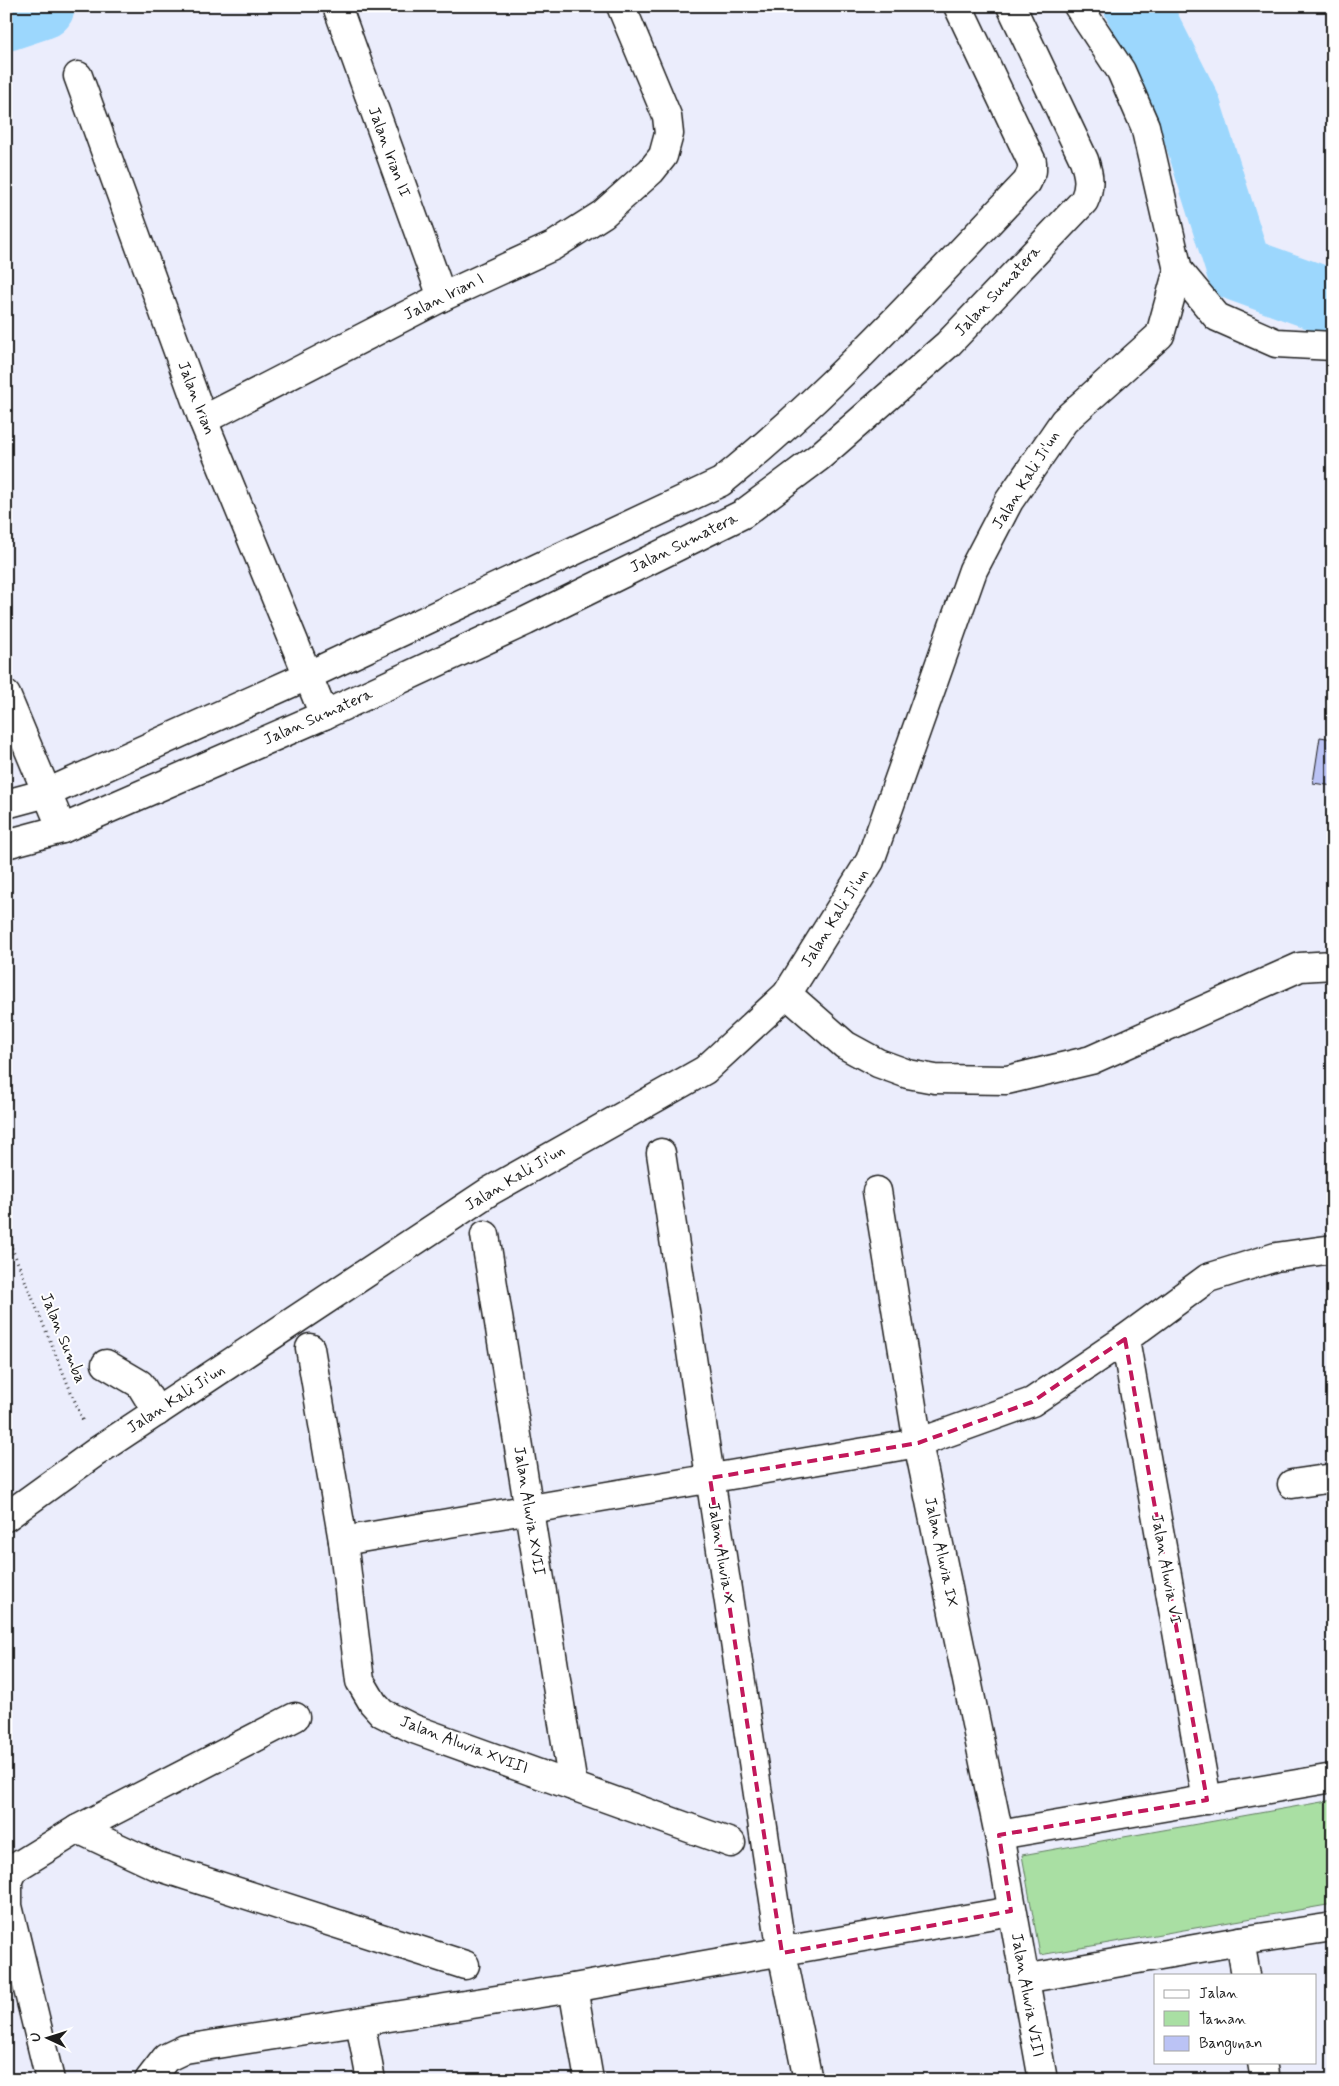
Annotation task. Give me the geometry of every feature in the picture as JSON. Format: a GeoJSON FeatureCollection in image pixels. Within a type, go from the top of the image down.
{"type":"FeatureCollection","features":[{"type":"Feature","properties":{"kind":"street","name":"Jalan Irian II"},"geometry":{"type":"LineString","coordinates":[[336,6],[442,297]]}},
{"type":"Feature","properties":{"kind":"street","name":"Jalan Irian I"},"geometry":{"type":"LineString","coordinates":[[203,420],[442,297],[553,246],[603,214],[651,171],[663,156],[668,134],[667,116],[621,6]]}},
{"type":"Feature","properties":{"kind":"street"},"geometry":{"type":"LineString","coordinates":[[6,804],[47,793],[309,675],[721,482],[785,428],[901,314],[1027,182],[1032,171],[1032,162],[958,6]]}},
{"type":"Feature","properties":{"kind":"street","name":"Jalan Sumatera"},"geometry":{"type":"LineString","coordinates":[[6,844],[62,829],[324,715],[526,621],[743,514],[819,457],[948,344],[1084,201],[1088,193],[1088,172],[1084,160],[1010,6]]}},
{"type":"Feature","properties":{"kind":"street","name":"Jalan Kali Ji'un"},"geometry":{"type":"LineString","coordinates":[[6,1516],[96,1452],[490,1191],[704,1070],[787,994],[870,861],[973,570],[1009,501],[1064,421],[1160,335],[1178,270],[1146,126],[1121,71],[1078,6]]}},
{"type":"Feature","properties":{"kind":"street","name":"Jalan Irian"},"geometry":{"type":"LineString","coordinates":[[78,76],[203,420],[324,715]]}},
{"type":"Feature","properties":{"kind":"street"},"geometry":{"type":"LineString","coordinates":[[1178,270],[1217,317],[1276,343],[1333,346]]}},
{"type":"Feature","properties":{"kind":"street"},"geometry":{"type":"LineString","coordinates":[[6,695],[62,829]]}},
{"type":"Feature","properties":{"kind":"street"},"geometry":{"type":"LineString","coordinates":[[787,994],[845,1045],[878,1063],[908,1074],[935,1079],[1007,1080],[1090,1060],[1300,967],[1333,965]]}},
{"type":"Feature","properties":{"kind":"street","name":"Jalan Aluvia X"},"geometry":{"type":"LineString","coordinates":[[661,1153],[782,1953],[808,2080]]}},
{"type":"Feature","properties":{"kind":"street","name":"Jalan Aluvia IX"},"geometry":{"type":"LineString","coordinates":[[877,1190],[918,1443],[1012,1911]]}},
{"type":"Feature","properties":{"kind":"street","name":"Jalan Aluvia XVII"},"geometry":{"type":"LineString","coordinates":[[485,1235],[573,1786]]}},
{"type":"Feature","properties":{"kind":"street"},"geometry":{"type":"LineString","coordinates":[[343,1541],[918,1443],[1032,1402],[1125,1339],[1208,1278],[1276,1257],[1333,1249]]}},
{"type":"Feature","properties":{"kind":"street","name":"Jalan Aluvia VI"},"geometry":{"type":"LineString","coordinates":[[1125,1339],[1207,1800]]}},
{"type":"Feature","properties":{"kind":"street","name":"Jalan Aluvia XVIII"},"geometry":{"type":"LineString","coordinates":[[310,1348],[343,1541],[360,1680],[373,1703],[382,1713],[414,1729],[731,1843]]}},
{"type":"Feature","properties":{"kind":"street"},"geometry":{"type":"LineString","coordinates":[[106,1364],[140,1384],[157,1412]]}},
{"type":"Feature","properties":{"kind":"street"},"geometry":{"type":"LineString","coordinates":[[1292,1484],[1333,1478]]}},
{"type":"Feature","properties":{"kind":"street"},"geometry":{"type":"LineString","coordinates":[[50,2080],[8,1906],[8,1880],[14,1869],[78,1829],[295,1718]]}},
{"type":"Feature","properties":{"kind":"street"},"geometry":{"type":"LineString","coordinates":[[998,1834],[1333,1778]]}},
{"type":"Feature","properties":{"kind":"street"},"geometry":{"type":"LineString","coordinates":[[78,1829],[167,1869],[465,1965]]}},
{"type":"Feature","properties":{"kind":"street"},"geometry":{"type":"LineString","coordinates":[[149,2080],[166,2058],[185,2049],[573,1988],[782,1953],[1012,1911]]}},
{"type":"Feature","properties":{"kind":"street","name":"Jalan Aluvia VIII"},"geometry":{"type":"LineString","coordinates":[[1012,1911],[1042,2080]]}},
{"type":"Feature","properties":{"kind":"street"},"geometry":{"type":"LineString","coordinates":[[1024,1979],[1240,1941],[1333,1927]]}},
{"type":"Feature","properties":{"kind":"street"},"geometry":{"type":"LineString","coordinates":[[1240,1941],[1246,1974]]}},
{"type":"Feature","properties":{"kind":"street"},"geometry":{"type":"LineString","coordinates":[[573,1988],[589,2080]]}},
{"type":"Feature","properties":{"kind":"street"},"geometry":{"type":"LineString","coordinates":[[360,2022],[371,2080]]}},
{"type":"Feature","properties":{"kind":"street"},"geometry":{"type":"LineString","coordinates":[[1262,2064],[1265,2080]]}},
{"type":"Feature","properties":{"kind":"path","name":"Jalan Sumba"},"geometry":{"type":"LineString","coordinates":[[6,1234],[96,1452]]}},
{"type":"Feature","properties":{"kind":"highlighted area"},"geometry":{"type":"Polygon","coordinates":[[[1125,1339],[1207,1800],[999,1835],[1011,1911],[782,1953],[710,1478],[918,1443],[1032,1402],[1125,1339]]]}},
{"type":"Feature","properties":{"kind":"green space"},"geometry":{"type":"Polygon","coordinates":[[[1333,1800],[1333,1904],[1040,1955],[1022,1855],[1333,1800]]]}},
{"type":"Feature","properties":{"kind":"building"},"geometry":{"type":"Polygon","coordinates":[[[1320,737],[1333,739],[1333,786],[1313,783],[1320,737]]]}},
{"type":"Feature","properties":{"kind":"waterway"},"geometry":{"type":"LineString","coordinates":[[6,18],[42,6]]}},
{"type":"Feature","properties":{"kind":"waterway"},"geometry":{"type":"LineString","coordinates":[[1137,6],[1188,107],[1239,269],[1333,303]]}}]}
